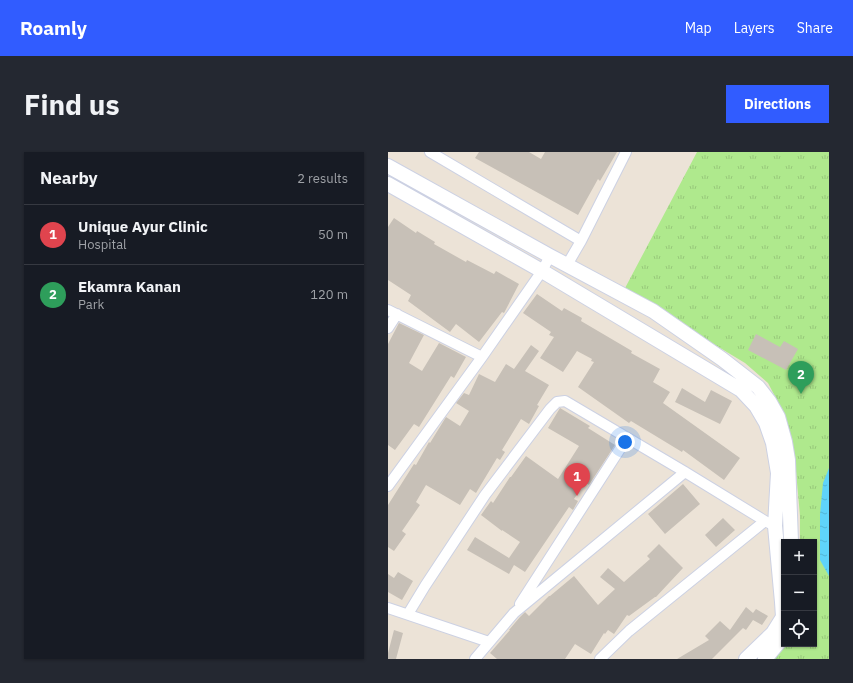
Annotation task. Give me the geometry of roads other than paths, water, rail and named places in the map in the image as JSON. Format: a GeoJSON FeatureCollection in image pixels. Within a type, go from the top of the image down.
{"type":"FeatureCollection","features":[{"type":"Feature","properties":{"kind":"street"},"geometry":{"type":"LineString","coordinates":[[430,152],[581,241]]}},
{"type":"Feature","properties":{"kind":"street"},"geometry":{"type":"LineString","coordinates":[[567,265],[581,241],[626,152]]}},
{"type":"Feature","properties":{"kind":"street"},"geometry":{"type":"LineString","coordinates":[[388,166],[653,311],[722,359],[758,387],[769,401],[778,417],[785,442],[788,460],[791,539]]}},
{"type":"Feature","properties":{"kind":"street"},"geometry":{"type":"LineString","coordinates":[[388,184],[542,271],[741,390],[756,406],[766,423],[773,443],[778,473],[777,504],[770,524],[783,617],[773,633],[746,659]]}},
{"type":"Feature","properties":{"kind":"street"},"geometry":{"type":"LineString","coordinates":[[388,486],[482,357],[542,271],[550,256]]}},
{"type":"Feature","properties":{"kind":"street"},"geometry":{"type":"LineString","coordinates":[[388,328],[392,312],[482,357]]}},
{"type":"Feature","properties":{"kind":"street"},"geometry":{"type":"LineString","coordinates":[[408,614],[485,495],[550,409],[557,402],[565,401],[770,524]]}},
{"type":"Feature","properties":{"kind":"street"},"geometry":{"type":"LineString","coordinates":[[475,659],[514,613],[627,438]]}},
{"type":"Feature","properties":{"kind":"street"},"geometry":{"type":"LineString","coordinates":[[514,613],[685,472]]}},
{"type":"Feature","properties":{"kind":"street"},"geometry":{"type":"LineString","coordinates":[[600,659],[629,631],[770,524]]}},
{"type":"Feature","properties":{"kind":"street"},"geometry":{"type":"LineString","coordinates":[[388,608],[489,642]]}},
{"type":"Feature","properties":{"kind":"street"},"geometry":{"type":"LineString","coordinates":[[765,659],[781,640]]}},
{"type":"Feature","properties":{"kind":"water"},"geometry":{"type":"Polygon","coordinates":[[[829,468],[829,576],[820,560],[820,514],[823,483],[829,468]]]}},
{"type":"Feature","properties":{"kind":"place","name":"Ekamra Kanan"},"geometry":{"type":"Point","coordinates":[801,394]}},
{"type":"Feature","properties":{"kind":"place","name":"Unique Ayur Clinic"},"geometry":{"type":"Point","coordinates":[577,496]}}]}
